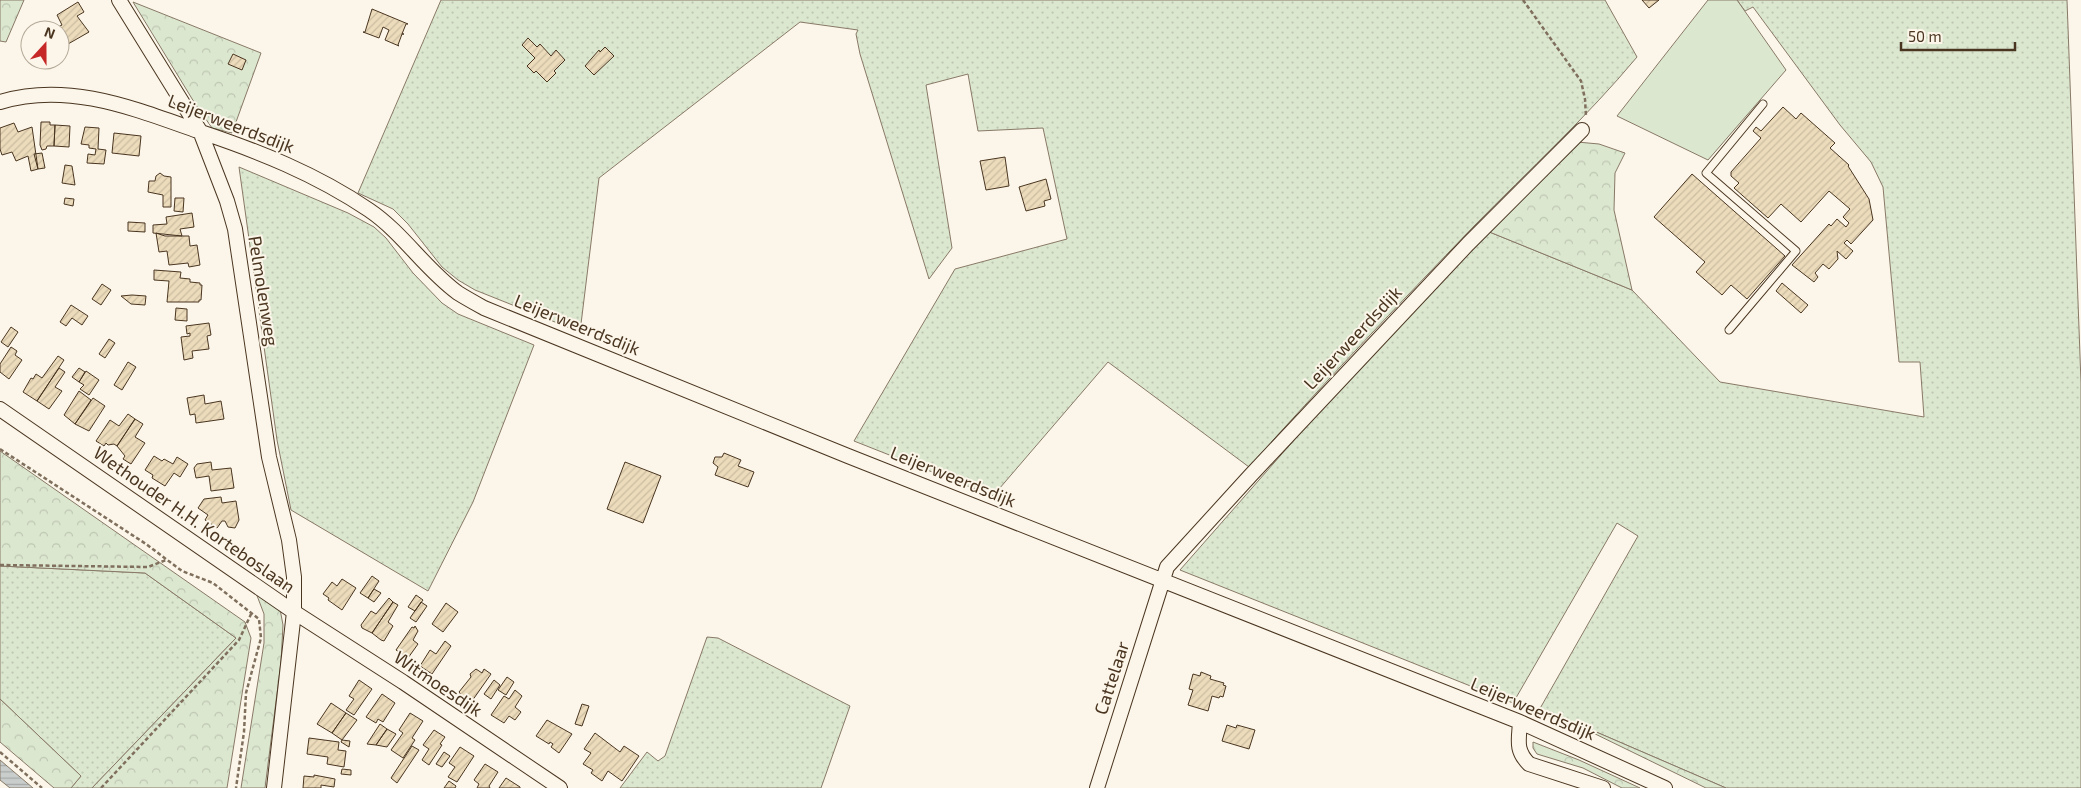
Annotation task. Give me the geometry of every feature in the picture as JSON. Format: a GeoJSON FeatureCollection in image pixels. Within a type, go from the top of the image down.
{"type":"FeatureCollection","features":[{"type":"Feature","properties":{"kind":"street","name":"Pelmolenweg"},"geometry":{"type":"LineString","coordinates":[[120,0],[200,131],[227,201],[235,228],[269,457],[288,540],[294,577],[294,612]]}},
{"type":"Feature","properties":{"kind":"street","name":"Leijerweerdsdijk"},"geometry":{"type":"LineString","coordinates":[[0,102],[22,96],[80,97],[124,105],[248,147],[300,170],[370,210],[457,292],[484,308],[843,454],[1520,722],[1665,788]]}},
{"type":"Feature","properties":{"kind":"street","name":"Leijerweerdsdijk"},"geometry":{"type":"LineString","coordinates":[[1163,580],[1167,567],[1256,469],[1468,244],[1584,125]]}},
{"type":"Feature","properties":{"kind":"street","name":"Wethouder H.H. Korteboslaan"},"geometry":{"type":"LineString","coordinates":[[0,409],[294,612],[274,788]]}},
{"type":"Feature","properties":{"kind":"street","name":"Cattelaar"},"geometry":{"type":"LineString","coordinates":[[1097,788],[1163,580]]}},
{"type":"Feature","properties":{"kind":"street","name":"Witmoesdijk"},"geometry":{"type":"LineString","coordinates":[[294,612],[403,682],[560,788]]}},
{"type":"Feature","properties":{"kind":"street"},"geometry":{"type":"LineString","coordinates":[[1520,722],[1518,748],[1520,756],[1529,764],[1603,788]]}},
{"type":"Feature","properties":{"kind":"lane"},"geometry":{"type":"LineString","coordinates":[[1729,330],[1796,251],[1706,174],[1763,104]]}},
{"type":"Feature","properties":{"kind":"path"},"geometry":{"type":"LineString","coordinates":[[1523,0],[1581,81],[1585,99],[1584,125]]}},
{"type":"Feature","properties":{"kind":"path"},"geometry":{"type":"LineString","coordinates":[[0,448],[146,544],[182,571],[213,583],[252,612],[259,620],[261,638],[246,693],[244,732],[236,788]]}},
{"type":"Feature","properties":{"kind":"path"},"geometry":{"type":"LineString","coordinates":[[0,565],[148,567],[166,560]]}},
{"type":"Feature","properties":{"kind":"path"},"geometry":{"type":"LineString","coordinates":[[101,788],[239,640],[252,612]]}},
{"type":"Feature","properties":{"kind":"path"},"geometry":{"type":"LineString","coordinates":[[0,752],[42,788]]}},
{"type":"Feature","properties":{"kind":"green space"},"geometry":{"type":"Polygon","coordinates":[[[0,0],[24,0],[6,42],[0,41],[0,0]]]}},
{"type":"Feature","properties":{"kind":"green space"},"geometry":{"type":"Polygon","coordinates":[[[441,0],[1605,0],[1637,57],[1578,122],[1474,226],[1389,315],[1249,467],[1108,362],[993,496],[854,441],[955,269],[1067,239],[1043,128],[978,131],[968,74],[926,85],[952,248],[929,279],[860,54],[856,34],[858,30],[800,22],[599,178],[580,332],[475,290],[458,280],[442,267],[408,224],[393,209],[358,193],[441,0]]]}},
{"type":"Feature","properties":{"kind":"green space"},"geometry":{"type":"Polygon","coordinates":[[[1708,0],[1737,0],[1786,70],[1708,160],[1617,116],[1708,0]]]}},
{"type":"Feature","properties":{"kind":"green space"},"geometry":{"type":"Polygon","coordinates":[[[1737,0],[2067,0],[2081,383],[2081,788],[1726,788],[1587,728],[1585,729],[1538,712],[1638,536],[1617,523],[1513,703],[1180,570],[1331,398],[1487,231],[1632,290],[1720,382],[1924,417],[1920,362],[1899,362],[1883,187],[1871,162],[1840,125],[1753,7],[1745,11],[1737,0]]]}},
{"type":"Feature","properties":{"kind":"green space"},"geometry":{"type":"Polygon","coordinates":[[[133,2],[261,53],[232,133],[212,128],[133,2]]]}},
{"type":"Feature","properties":{"kind":"green space"},"geometry":{"type":"Polygon","coordinates":[[[1577,142],[1599,144],[1625,153],[1615,173],[1614,210],[1632,290],[1487,231],[1577,142]]]}},
{"type":"Feature","properties":{"kind":"green space"},"geometry":{"type":"Polygon","coordinates":[[[239,167],[348,213],[374,227],[386,238],[413,273],[442,303],[458,314],[534,345],[473,502],[428,591],[291,510],[277,440],[239,167]]]}},
{"type":"Feature","properties":{"kind":"green space"},"geometry":{"type":"Polygon","coordinates":[[[0,451],[245,622],[251,638],[227,788],[92,788],[236,638],[145,573],[0,566],[0,451]]]}},
{"type":"Feature","properties":{"kind":"green space"},"geometry":{"type":"Polygon","coordinates":[[[0,566],[145,573],[236,638],[92,788],[71,788],[81,776],[0,699],[0,566]]]}},
{"type":"Feature","properties":{"kind":"green space"},"geometry":{"type":"Polygon","coordinates":[[[256,593],[280,609],[283,625],[281,662],[265,788],[241,788],[264,643],[264,614],[256,593]]]}},
{"type":"Feature","properties":{"kind":"green space"},"geometry":{"type":"Polygon","coordinates":[[[707,637],[718,638],[850,706],[821,788],[620,788],[647,752],[658,761],[665,756],[707,637]]]}},
{"type":"Feature","properties":{"kind":"green space"},"geometry":{"type":"Polygon","coordinates":[[[0,699],[81,776],[71,788],[54,788],[0,742],[0,699]]]}},
{"type":"Feature","properties":{"kind":"green space"},"geometry":{"type":"Polygon","coordinates":[[[1587,728],[1726,788],[1706,788],[1585,729],[1587,728]]]}},
{"type":"Feature","properties":{"kind":"green space"},"geometry":{"type":"Polygon","coordinates":[[[1533,742],[1579,760],[1640,788],[1622,788],[1583,768],[1537,754],[1533,748],[1533,742]]]}},
{"type":"Feature","properties":{"kind":"shaded area"},"geometry":{"type":"Polygon","coordinates":[[[0,760],[33,788],[10,788],[0,780],[0,760]]]}},
{"type":"Feature","properties":{"kind":"building"},"geometry":{"type":"Polygon","coordinates":[[[1642,0],[1659,0],[1649,8],[1642,0]]]}},
{"type":"Feature","properties":{"kind":"building"},"geometry":{"type":"Polygon","coordinates":[[[78,2],[84,12],[77,16],[89,32],[70,43],[70,20],[60,20],[57,15],[78,2]]]}},
{"type":"Feature","properties":{"kind":"building"},"geometry":{"type":"Polygon","coordinates":[[[372,9],[408,24],[406,24],[399,46],[385,40],[389,30],[383,27],[379,38],[363,32],[365,32],[372,9]]]}},
{"type":"Feature","properties":{"kind":"building"},"geometry":{"type":"Polygon","coordinates":[[[528,38],[537,47],[540,44],[551,56],[556,50],[565,60],[554,71],[556,73],[547,82],[536,71],[534,73],[527,66],[535,58],[522,45],[528,38]]]}},
{"type":"Feature","properties":{"kind":"building"},"geometry":{"type":"Polygon","coordinates":[[[605,47],[614,56],[594,75],[585,66],[599,50],[600,52],[605,47]]]}},
{"type":"Feature","properties":{"kind":"building"},"geometry":{"type":"Polygon","coordinates":[[[233,54],[246,60],[242,70],[228,64],[233,54]]]}},
{"type":"Feature","properties":{"kind":"building"},"geometry":{"type":"Polygon","coordinates":[[[1783,107],[1796,119],[1801,113],[1835,143],[1830,148],[1849,165],[1869,199],[1873,220],[1851,244],[1847,240],[1844,243],[1853,251],[1846,259],[1837,251],[1838,259],[1829,269],[1823,264],[1815,273],[1818,277],[1814,282],[1792,265],[1829,224],[1831,226],[1837,219],[1846,227],[1849,223],[1843,217],[1850,209],[1829,191],[1801,222],[1781,204],[1768,218],[1734,188],[1739,183],[1731,176],[1731,172],[1761,138],[1753,131],[1756,127],[1761,131],[1783,107]]]}},
{"type":"Feature","properties":{"kind":"building"},"geometry":{"type":"Polygon","coordinates":[[[41,122],[50,122],[50,125],[55,125],[54,146],[47,146],[46,149],[42,150],[40,145],[41,122]]]}},
{"type":"Feature","properties":{"kind":"building"},"geometry":{"type":"Polygon","coordinates":[[[14,123],[18,132],[32,127],[38,169],[31,171],[28,156],[16,161],[12,152],[2,155],[0,149],[0,128],[14,123]]]}},
{"type":"Feature","properties":{"kind":"building"},"geometry":{"type":"Polygon","coordinates":[[[55,125],[70,126],[69,147],[54,146],[55,125]]]}},
{"type":"Feature","properties":{"kind":"building"},"geometry":{"type":"Polygon","coordinates":[[[85,127],[99,128],[98,149],[106,150],[104,164],[87,163],[88,154],[95,155],[96,149],[89,148],[89,145],[81,144],[85,127]]]}},
{"type":"Feature","properties":{"kind":"building"},"geometry":{"type":"Polygon","coordinates":[[[114,133],[141,136],[139,156],[112,153],[114,133]]]}},
{"type":"Feature","properties":{"kind":"building"},"geometry":{"type":"Polygon","coordinates":[[[42,153],[45,168],[38,169],[34,154],[42,153]]]}},
{"type":"Feature","properties":{"kind":"building"},"geometry":{"type":"Polygon","coordinates":[[[1005,157],[1009,186],[986,190],[980,161],[1005,157]]]}},
{"type":"Feature","properties":{"kind":"building"},"geometry":{"type":"Polygon","coordinates":[[[65,165],[72,166],[75,185],[62,183],[65,165]]]}},
{"type":"Feature","properties":{"kind":"building"},"geometry":{"type":"Polygon","coordinates":[[[160,173],[171,177],[171,207],[163,207],[163,195],[148,192],[149,181],[155,181],[156,176],[160,173]]]}},
{"type":"Feature","properties":{"kind":"building"},"geometry":{"type":"Polygon","coordinates":[[[1692,174],[1785,256],[1747,299],[1731,285],[1722,295],[1696,272],[1705,262],[1654,217],[1692,174]]]}},
{"type":"Feature","properties":{"kind":"building"},"geometry":{"type":"Polygon","coordinates":[[[1046,179],[1051,199],[1044,201],[1045,206],[1026,211],[1019,187],[1046,179]]]}},
{"type":"Feature","properties":{"kind":"building"},"geometry":{"type":"Polygon","coordinates":[[[65,198],[74,199],[73,206],[64,204],[65,198]]]}},
{"type":"Feature","properties":{"kind":"building"},"geometry":{"type":"Polygon","coordinates":[[[175,198],[184,198],[183,212],[174,211],[175,198]]]}},
{"type":"Feature","properties":{"kind":"building"},"geometry":{"type":"Polygon","coordinates":[[[192,213],[194,227],[180,229],[182,236],[153,233],[153,225],[167,224],[166,217],[192,213]]]}},
{"type":"Feature","properties":{"kind":"building"},"geometry":{"type":"Polygon","coordinates":[[[128,222],[145,223],[145,232],[128,231],[128,222]]]}},
{"type":"Feature","properties":{"kind":"building"},"geometry":{"type":"Polygon","coordinates":[[[156,233],[165,236],[189,236],[190,246],[197,245],[200,265],[189,267],[188,263],[169,265],[167,251],[159,252],[156,233]]]}},
{"type":"Feature","properties":{"kind":"building"},"geometry":{"type":"Polygon","coordinates":[[[154,270],[181,272],[180,278],[200,283],[202,285],[201,300],[199,302],[167,302],[169,281],[154,280],[154,270]]]}},
{"type":"Feature","properties":{"kind":"building"},"geometry":{"type":"Polygon","coordinates":[[[1782,283],[1808,305],[1801,313],[1776,291],[1782,283]]]}},
{"type":"Feature","properties":{"kind":"building"},"geometry":{"type":"Polygon","coordinates":[[[102,284],[111,290],[101,305],[92,299],[102,284]]]}},
{"type":"Feature","properties":{"kind":"building"},"geometry":{"type":"Polygon","coordinates":[[[121,296],[146,296],[145,305],[131,304],[121,296]]]}},
{"type":"Feature","properties":{"kind":"building"},"geometry":{"type":"Polygon","coordinates":[[[71,305],[88,316],[82,325],[72,318],[66,326],[60,322],[71,305]]]}},
{"type":"Feature","properties":{"kind":"building"},"geometry":{"type":"Polygon","coordinates":[[[176,308],[187,309],[187,321],[175,320],[176,308]]]}},
{"type":"Feature","properties":{"kind":"building"},"geometry":{"type":"Polygon","coordinates":[[[209,323],[211,335],[207,336],[209,349],[192,351],[193,358],[184,360],[181,337],[190,336],[190,333],[187,334],[186,326],[209,323]]]}},
{"type":"Feature","properties":{"kind":"building"},"geometry":{"type":"Polygon","coordinates":[[[11,327],[18,332],[8,347],[1,342],[11,327]]]}},
{"type":"Feature","properties":{"kind":"building"},"geometry":{"type":"Polygon","coordinates":[[[109,339],[115,343],[105,358],[99,354],[109,339]]]}},
{"type":"Feature","properties":{"kind":"building"},"geometry":{"type":"Polygon","coordinates":[[[11,347],[17,351],[15,355],[22,360],[9,379],[0,372],[0,364],[11,347]]]}},
{"type":"Feature","properties":{"kind":"building"},"geometry":{"type":"Polygon","coordinates":[[[58,356],[64,360],[37,401],[23,392],[31,378],[33,379],[36,374],[42,378],[58,356]]]}},
{"type":"Feature","properties":{"kind":"building"},"geometry":{"type":"Polygon","coordinates":[[[128,362],[136,367],[122,390],[114,385],[128,362]]]}},
{"type":"Feature","properties":{"kind":"building"},"geometry":{"type":"Polygon","coordinates":[[[59,368],[65,372],[55,387],[62,391],[49,409],[37,401],[59,368]]]}},
{"type":"Feature","properties":{"kind":"building"},"geometry":{"type":"Polygon","coordinates":[[[79,368],[85,372],[79,382],[72,377],[79,368]]]}},
{"type":"Feature","properties":{"kind":"building"},"geometry":{"type":"Polygon","coordinates":[[[86,371],[99,380],[89,395],[80,389],[84,385],[79,382],[86,371]]]}},
{"type":"Feature","properties":{"kind":"building"},"geometry":{"type":"Polygon","coordinates":[[[79,391],[91,400],[75,424],[64,415],[79,391]]]}},
{"type":"Feature","properties":{"kind":"building"},"geometry":{"type":"Polygon","coordinates":[[[204,395],[205,404],[221,401],[224,419],[196,423],[195,414],[190,415],[187,398],[204,395]]]}},
{"type":"Feature","properties":{"kind":"building"},"geometry":{"type":"Polygon","coordinates":[[[93,398],[105,406],[89,431],[75,424],[93,398]]]}},
{"type":"Feature","properties":{"kind":"building"},"geometry":{"type":"Polygon","coordinates":[[[128,414],[135,419],[117,446],[106,443],[104,446],[96,441],[110,420],[119,426],[128,414]]]}},
{"type":"Feature","properties":{"kind":"building"},"geometry":{"type":"Polygon","coordinates":[[[135,419],[143,424],[135,437],[145,443],[131,464],[123,459],[125,456],[117,446],[135,419]]]}},
{"type":"Feature","properties":{"kind":"building"},"geometry":{"type":"Polygon","coordinates":[[[724,453],[741,460],[738,466],[754,472],[748,487],[715,475],[718,467],[713,463],[715,457],[722,457],[724,453]]]}},
{"type":"Feature","properties":{"kind":"building"},"geometry":{"type":"Polygon","coordinates":[[[154,456],[162,461],[164,459],[173,464],[177,457],[188,464],[180,477],[174,473],[165,486],[152,478],[153,475],[145,470],[154,456]]]}},
{"type":"Feature","properties":{"kind":"building"},"geometry":{"type":"Polygon","coordinates":[[[211,462],[212,470],[231,468],[234,488],[211,491],[209,476],[196,478],[194,468],[197,464],[211,462]]]}},
{"type":"Feature","properties":{"kind":"building"},"geometry":{"type":"Polygon","coordinates":[[[625,462],[661,476],[643,523],[607,509],[625,462]]]}},
{"type":"Feature","properties":{"kind":"building"},"geometry":{"type":"Polygon","coordinates":[[[221,497],[222,503],[236,501],[239,520],[235,528],[228,527],[225,521],[222,521],[217,528],[205,520],[208,515],[198,508],[204,499],[221,497]]]}},
{"type":"Feature","properties":{"kind":"building"},"geometry":{"type":"Polygon","coordinates":[[[372,576],[379,581],[368,598],[360,593],[372,576]]]}},
{"type":"Feature","properties":{"kind":"building"},"geometry":{"type":"Polygon","coordinates":[[[342,579],[356,588],[342,610],[323,594],[332,582],[337,586],[342,579]]]}},
{"type":"Feature","properties":{"kind":"building"},"geometry":{"type":"Polygon","coordinates":[[[374,589],[381,593],[374,602],[368,598],[374,589]]]}},
{"type":"Feature","properties":{"kind":"building"},"geometry":{"type":"Polygon","coordinates":[[[416,595],[423,600],[415,611],[408,607],[416,595]]]}},
{"type":"Feature","properties":{"kind":"building"},"geometry":{"type":"Polygon","coordinates":[[[389,598],[393,602],[372,633],[362,628],[361,625],[371,611],[376,614],[389,598]]]}},
{"type":"Feature","properties":{"kind":"building"},"geometry":{"type":"Polygon","coordinates":[[[393,602],[398,605],[388,622],[393,626],[384,641],[372,633],[393,602]]]}},
{"type":"Feature","properties":{"kind":"building"},"geometry":{"type":"Polygon","coordinates":[[[421,602],[427,606],[416,622],[410,618],[421,602]]]}},
{"type":"Feature","properties":{"kind":"building"},"geometry":{"type":"Polygon","coordinates":[[[446,603],[458,612],[443,632],[432,624],[446,603]]]}},
{"type":"Feature","properties":{"kind":"building"},"geometry":{"type":"Polygon","coordinates":[[[415,626],[418,631],[413,640],[418,644],[408,658],[396,650],[412,627],[414,628],[415,626]]]}},
{"type":"Feature","properties":{"kind":"building"},"geometry":{"type":"Polygon","coordinates":[[[445,641],[451,646],[432,674],[420,666],[430,650],[436,654],[445,641]]]}},
{"type":"Feature","properties":{"kind":"building"},"geometry":{"type":"Polygon","coordinates":[[[476,669],[482,673],[484,669],[491,674],[472,701],[466,697],[464,699],[459,692],[471,677],[470,674],[476,669]]]}},
{"type":"Feature","properties":{"kind":"building"},"geometry":{"type":"Polygon","coordinates":[[[1201,672],[1211,676],[1210,679],[1224,683],[1223,685],[1226,686],[1223,697],[1212,696],[1208,711],[1188,705],[1193,690],[1189,689],[1193,674],[1200,676],[1201,672]]]}},
{"type":"Feature","properties":{"kind":"building"},"geometry":{"type":"Polygon","coordinates":[[[507,677],[514,682],[506,695],[498,690],[507,677]]]}},
{"type":"Feature","properties":{"kind":"building"},"geometry":{"type":"Polygon","coordinates":[[[359,680],[372,689],[354,715],[346,710],[354,699],[349,696],[359,680]]]}},
{"type":"Feature","properties":{"kind":"building"},"geometry":{"type":"Polygon","coordinates":[[[494,680],[500,685],[491,699],[484,694],[494,680]]]}},
{"type":"Feature","properties":{"kind":"building"},"geometry":{"type":"Polygon","coordinates":[[[515,690],[522,696],[515,707],[521,712],[515,720],[509,716],[504,723],[491,715],[504,696],[509,699],[515,690]]]}},
{"type":"Feature","properties":{"kind":"building"},"geometry":{"type":"Polygon","coordinates":[[[382,694],[395,703],[383,722],[378,719],[376,723],[366,717],[382,694]]]}},
{"type":"Feature","properties":{"kind":"building"},"geometry":{"type":"Polygon","coordinates":[[[331,703],[346,713],[332,733],[317,724],[331,703]]]}},
{"type":"Feature","properties":{"kind":"building"},"geometry":{"type":"Polygon","coordinates":[[[582,704],[589,706],[582,726],[575,724],[582,704]]]}},
{"type":"Feature","properties":{"kind":"building"},"geometry":{"type":"Polygon","coordinates":[[[346,713],[357,720],[342,740],[332,733],[346,713]]]}},
{"type":"Feature","properties":{"kind":"building"},"geometry":{"type":"Polygon","coordinates":[[[410,713],[423,721],[412,738],[415,740],[403,758],[391,750],[403,733],[399,730],[410,713]]]}},
{"type":"Feature","properties":{"kind":"building"},"geometry":{"type":"Polygon","coordinates":[[[547,720],[572,734],[559,753],[551,747],[553,744],[550,742],[549,744],[536,736],[547,720]]]}},
{"type":"Feature","properties":{"kind":"building"},"geometry":{"type":"Polygon","coordinates":[[[380,724],[387,729],[376,745],[367,744],[380,724]]]}},
{"type":"Feature","properties":{"kind":"building"},"geometry":{"type":"Polygon","coordinates":[[[1227,725],[1236,728],[1237,725],[1255,730],[1249,749],[1222,741],[1227,725]]]}},
{"type":"Feature","properties":{"kind":"building"},"geometry":{"type":"Polygon","coordinates":[[[387,729],[396,734],[387,747],[376,745],[387,729]]]}},
{"type":"Feature","properties":{"kind":"building"},"geometry":{"type":"Polygon","coordinates":[[[434,730],[445,737],[429,765],[422,760],[429,749],[423,745],[434,730]]]}},
{"type":"Feature","properties":{"kind":"building"},"geometry":{"type":"Polygon","coordinates":[[[595,733],[620,752],[624,746],[639,756],[622,781],[608,771],[602,781],[591,773],[593,770],[583,764],[591,753],[584,749],[595,733]]]}},
{"type":"Feature","properties":{"kind":"building"},"geometry":{"type":"Polygon","coordinates":[[[309,738],[339,742],[338,750],[346,751],[344,767],[327,764],[328,757],[307,754],[309,738]]]}},
{"type":"Feature","properties":{"kind":"building"},"geometry":{"type":"Polygon","coordinates":[[[342,740],[350,741],[349,747],[341,742],[342,740]]]}},
{"type":"Feature","properties":{"kind":"building"},"geometry":{"type":"Polygon","coordinates":[[[412,746],[419,750],[397,783],[391,778],[412,746]]]}},
{"type":"Feature","properties":{"kind":"building"},"geometry":{"type":"Polygon","coordinates":[[[460,747],[474,756],[457,782],[448,777],[455,767],[449,763],[460,747]]]}},
{"type":"Feature","properties":{"kind":"building"},"geometry":{"type":"Polygon","coordinates":[[[444,752],[450,756],[442,767],[436,764],[444,752]]]}},
{"type":"Feature","properties":{"kind":"building"},"geometry":{"type":"Polygon","coordinates":[[[485,764],[498,772],[489,786],[490,788],[477,788],[479,784],[474,780],[485,764]]]}},
{"type":"Feature","properties":{"kind":"building"},"geometry":{"type":"Polygon","coordinates":[[[342,769],[351,770],[351,775],[341,774],[342,769]]]}},
{"type":"Feature","properties":{"kind":"building"},"geometry":{"type":"Polygon","coordinates":[[[314,775],[335,779],[334,787],[321,785],[321,788],[303,788],[304,776],[314,777],[314,775]]]}},
{"type":"Feature","properties":{"kind":"building"},"geometry":{"type":"Polygon","coordinates":[[[506,778],[520,787],[520,788],[499,788],[506,778]]]}},
{"type":"Feature","properties":{"kind":"building"},"geometry":{"type":"Polygon","coordinates":[[[449,781],[456,786],[455,788],[444,788],[449,781]]]}}]}
